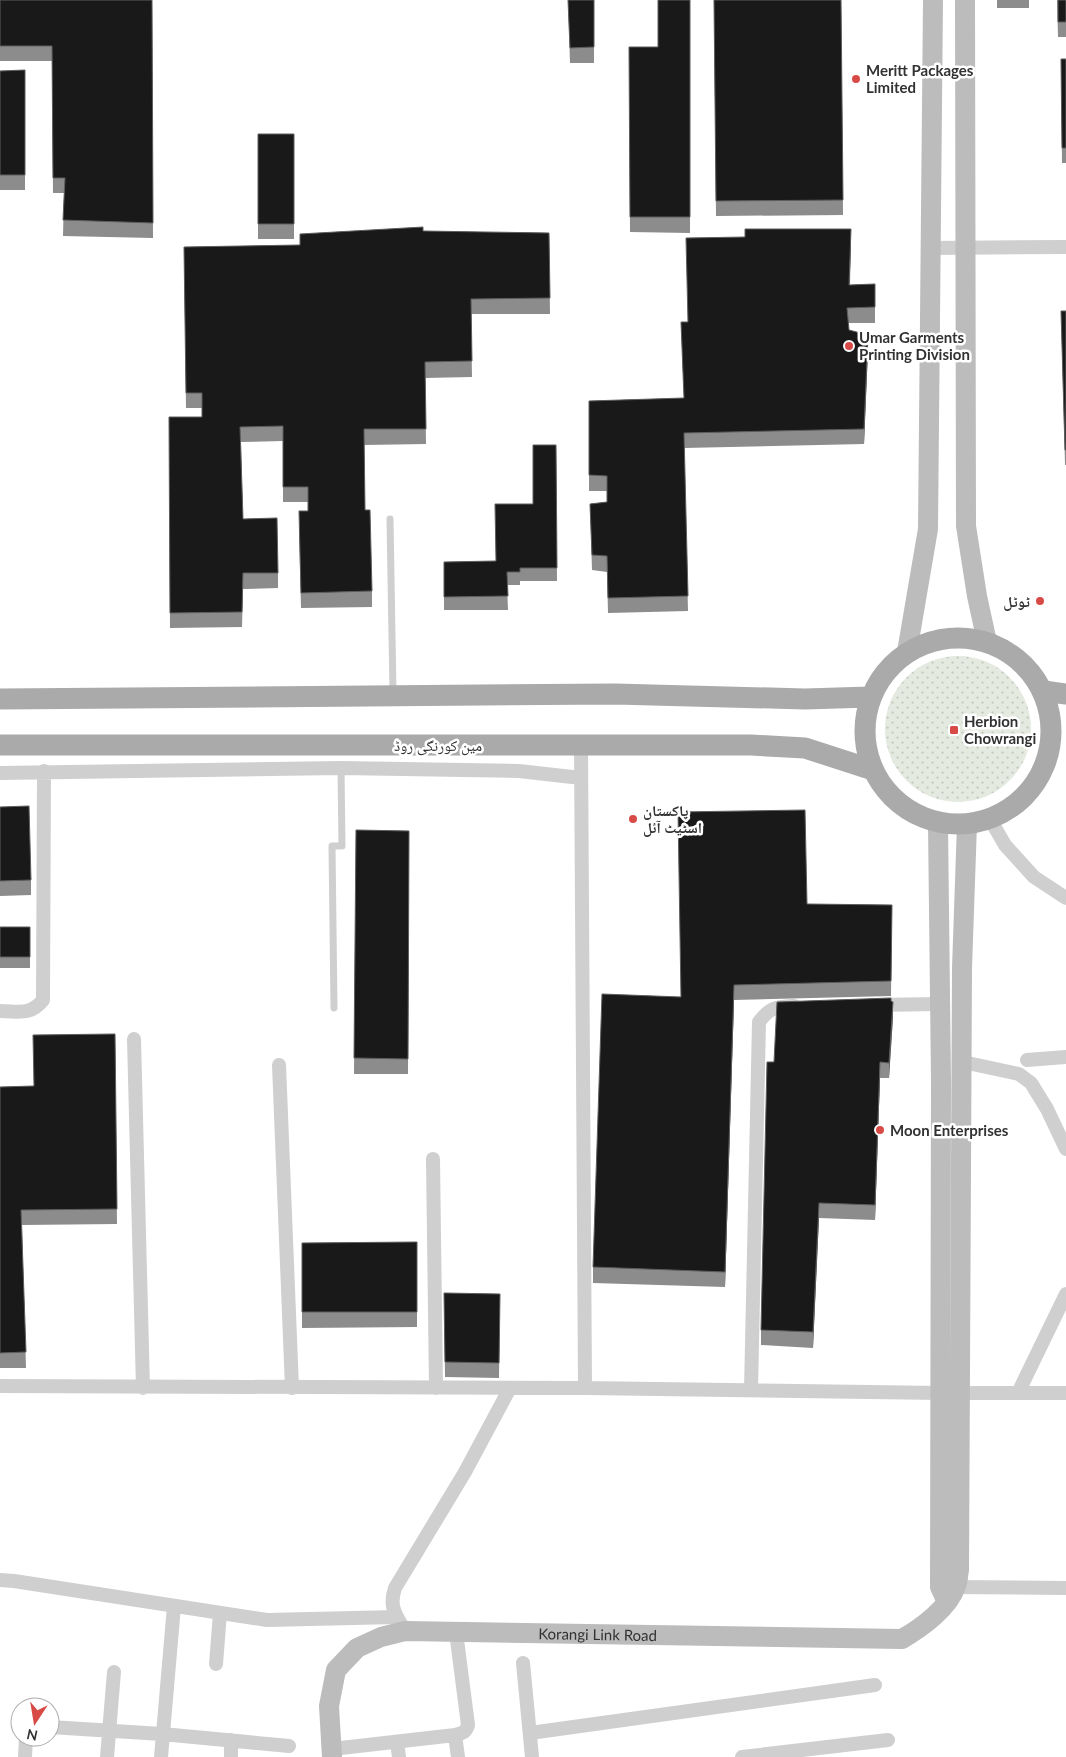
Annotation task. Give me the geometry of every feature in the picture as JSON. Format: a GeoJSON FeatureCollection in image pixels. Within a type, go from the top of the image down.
{"type":"FeatureCollection","features":[{"type":"Feature","properties":{"kind":"main road"},"geometry":{"type":"LineString","coordinates":[[907,652],[928,528],[933,0]]}},
{"type":"Feature","properties":{"kind":"main road"},"geometry":{"type":"LineString","coordinates":[[966,0],[966,526],[977,596],[987,642]]}},
{"type":"Feature","properties":{"kind":"main road"},"geometry":{"type":"LineString","coordinates":[[946,638],[987,642],[1020,660],[1058,691],[1052,725],[1057,758],[1033,787],[1010,809],[990,820],[967,824],[938,824],[904,807],[886,790],[873,770],[867,752],[864,733],[866,715],[870,697],[880,679],[892,664],[907,652],[946,638]]}},
{"type":"Feature","properties":{"kind":"main road"},"geometry":{"type":"LineString","coordinates":[[0,699],[615,694],[805,699],[870,697]]}},
{"type":"Feature","properties":{"kind":"main road","name":"مین کورنگی روڈ"},"geometry":{"type":"LineString","coordinates":[[0,745],[751,746],[805,748],[873,770]]}},
{"type":"Feature","properties":{"kind":"main road"},"geometry":{"type":"LineString","coordinates":[[938,824],[939,1004],[950,1394]]}},
{"type":"Feature","properties":{"kind":"main road"},"geometry":{"type":"LineString","coordinates":[[948,1592],[950,1394],[963,1062],[962,968],[967,824]]}},
{"type":"Feature","properties":{"kind":"main road","name":"Korangi Link Road"},"geometry":{"type":"LineString","coordinates":[[332,1753],[330,1706],[336,1670],[357,1648],[381,1637],[401,1624],[456,1632],[902,1639],[925,1626],[948,1592]]}},
{"type":"Feature","properties":{"kind":"street"},"geometry":{"type":"LineString","coordinates":[[931,248],[1066,247]]}},
{"type":"Feature","properties":{"kind":"street"},"geometry":{"type":"LineString","coordinates":[[581,745],[585,1388]]}},
{"type":"Feature","properties":{"kind":"street"},"geometry":{"type":"LineString","coordinates":[[0,773],[341,768],[519,770],[581,778]]}},
{"type":"Feature","properties":{"kind":"street"},"geometry":{"type":"LineString","coordinates":[[0,1011],[27,1012],[36,1009],[43,1000],[44,771]]}},
{"type":"Feature","properties":{"kind":"street"},"geometry":{"type":"LineString","coordinates":[[990,820],[1005,845],[1034,877],[1066,898]]}},
{"type":"Feature","properties":{"kind":"street"},"geometry":{"type":"LineString","coordinates":[[863,1006],[939,1004]]}},
{"type":"Feature","properties":{"kind":"street"},"geometry":{"type":"LineString","coordinates":[[751,1390],[759,1022],[766,1012],[778,1007],[806,1006]]}},
{"type":"Feature","properties":{"kind":"street"},"geometry":{"type":"LineString","coordinates":[[134,1039],[143,1388]]}},
{"type":"Feature","properties":{"kind":"street"},"geometry":{"type":"LineString","coordinates":[[1027,1060],[1066,1057]]}},
{"type":"Feature","properties":{"kind":"street"},"geometry":{"type":"LineString","coordinates":[[963,1062],[1019,1074],[1031,1083],[1047,1109],[1066,1149]]}},
{"type":"Feature","properties":{"kind":"street"},"geometry":{"type":"LineString","coordinates":[[279,1066],[292,1388]]}},
{"type":"Feature","properties":{"kind":"street"},"geometry":{"type":"LineString","coordinates":[[433,1159],[436,1388]]}},
{"type":"Feature","properties":{"kind":"street"},"geometry":{"type":"LineString","coordinates":[[1018,1393],[1066,1294]]}},
{"type":"Feature","properties":{"kind":"street"},"geometry":{"type":"LineString","coordinates":[[0,1386],[143,1388],[585,1388],[950,1394],[1066,1393]]}},
{"type":"Feature","properties":{"kind":"street"},"geometry":{"type":"LineString","coordinates":[[401,1624],[393,1610],[392,1598],[395,1588],[466,1472],[510,1388]]}},
{"type":"Feature","properties":{"kind":"street"},"geometry":{"type":"LineString","coordinates":[[0,1580],[267,1620],[401,1624]]}},
{"type":"Feature","properties":{"kind":"street"},"geometry":{"type":"LineString","coordinates":[[948,1592],[1066,1588]]}},
{"type":"Feature","properties":{"kind":"street"},"geometry":{"type":"LineString","coordinates":[[161,1757],[174,1606]]}},
{"type":"Feature","properties":{"kind":"street"},"geometry":{"type":"LineString","coordinates":[[216,1664],[220,1613]]}},
{"type":"Feature","properties":{"kind":"street"},"geometry":{"type":"LineString","coordinates":[[332,1753],[455,1735],[466,1731],[468,1725],[456,1632]]}},
{"type":"Feature","properties":{"kind":"street"},"geometry":{"type":"LineString","coordinates":[[523,1663],[532,1757]]}},
{"type":"Feature","properties":{"kind":"street"},"geometry":{"type":"LineString","coordinates":[[107,1757],[114,1672]]}},
{"type":"Feature","properties":{"kind":"street"},"geometry":{"type":"LineString","coordinates":[[530,1733],[875,1685]]}},
{"type":"Feature","properties":{"kind":"street"},"geometry":{"type":"LineString","coordinates":[[60,1728],[162,1734],[289,1746]]}},
{"type":"Feature","properties":{"kind":"street"},"geometry":{"type":"LineString","coordinates":[[455,1735],[458,1757]]}},
{"type":"Feature","properties":{"kind":"street"},"geometry":{"type":"LineString","coordinates":[[230,1757],[231,1740]]}},
{"type":"Feature","properties":{"kind":"street"},"geometry":{"type":"LineString","coordinates":[[742,1757],[888,1740]]}},
{"type":"Feature","properties":{"kind":"street"},"geometry":{"type":"LineString","coordinates":[[397,1742],[399,1757]]}},
{"type":"Feature","properties":{"kind":"lane"},"geometry":{"type":"LineString","coordinates":[[390,519],[393,696]]}},
{"type":"Feature","properties":{"kind":"lane"},"geometry":{"type":"LineString","coordinates":[[334,1008],[332,846],[342,846],[341,768]]}},
{"type":"Feature","properties":{"kind":"shaded area"},"geometry":{"type":"Polygon","coordinates":[[[958,656],[986,661],[1010,677],[1026,701],[1031,729],[1026,757],[1010,781],[986,797],[958,802],[930,797],[906,781],[890,757],[885,729],[890,701],[906,677],[930,661],[958,656]]]}},
{"type":"Feature","properties":{"kind":"building"},"geometry":{"type":"Polygon","coordinates":[[[0,0],[152,0],[153,223],[63,220],[65,178],[53,178],[52,46],[0,46],[0,0]]]}},
{"type":"Feature","properties":{"kind":"building"},"geometry":{"type":"Polygon","coordinates":[[[568,0],[594,0],[594,47],[570,48],[568,0]]]}},
{"type":"Feature","properties":{"kind":"building"},"geometry":{"type":"Polygon","coordinates":[[[658,0],[690,0],[690,217],[630,217],[629,47],[658,47],[658,0]]]}},
{"type":"Feature","properties":{"kind":"building"},"geometry":{"type":"Polygon","coordinates":[[[714,0],[841,0],[843,200],[716,201],[714,0]]]}},
{"type":"Feature","properties":{"kind":"building"},"geometry":{"type":"Polygon","coordinates":[[[1058,0],[1066,0],[1066,22],[1058,22],[1058,0]]]}},
{"type":"Feature","properties":{"kind":"building"},"geometry":{"type":"Polygon","coordinates":[[[1061,59],[1066,59],[1066,148],[1062,148],[1061,59]]]}},
{"type":"Feature","properties":{"kind":"building"},"geometry":{"type":"Polygon","coordinates":[[[25,70],[25,175],[0,175],[0,71],[25,70]]]}},
{"type":"Feature","properties":{"kind":"building"},"geometry":{"type":"Polygon","coordinates":[[[258,134],[294,134],[294,224],[258,224],[258,134]]]}},
{"type":"Feature","properties":{"kind":"building"},"geometry":{"type":"Polygon","coordinates":[[[423,227],[423,231],[549,233],[550,298],[471,299],[472,361],[425,362],[426,429],[364,429],[365,510],[370,510],[372,591],[301,593],[299,511],[308,511],[308,487],[283,487],[283,426],[240,427],[243,519],[277,518],[278,573],[243,573],[242,612],[170,613],[169,417],[202,417],[202,393],[186,393],[184,247],[300,245],[300,234],[423,227]]]}},
{"type":"Feature","properties":{"kind":"building"},"geometry":{"type":"Polygon","coordinates":[[[745,229],[851,229],[849,285],[875,284],[875,307],[847,308],[849,330],[868,335],[864,429],[684,433],[688,596],[608,598],[607,556],[592,555],[590,504],[607,502],[607,476],[589,475],[589,401],[684,398],[681,322],[688,322],[686,238],[745,237],[745,229]]]}},
{"type":"Feature","properties":{"kind":"building"},"geometry":{"type":"Polygon","coordinates":[[[1061,311],[1066,311],[1066,450],[1065,450],[1061,311]]]}},
{"type":"Feature","properties":{"kind":"building"},"geometry":{"type":"Polygon","coordinates":[[[533,445],[556,445],[557,568],[520,568],[520,572],[507,572],[508,596],[444,597],[444,562],[496,561],[495,504],[533,504],[533,445]]]}},
{"type":"Feature","properties":{"kind":"building"},"geometry":{"type":"Polygon","coordinates":[[[29,806],[31,880],[0,881],[0,807],[29,806]]]}},
{"type":"Feature","properties":{"kind":"building"},"geometry":{"type":"Polygon","coordinates":[[[805,810],[807,904],[892,905],[891,981],[734,985],[725,1272],[593,1267],[602,994],[681,997],[678,812],[805,810]]]}},
{"type":"Feature","properties":{"kind":"building"},"geometry":{"type":"Polygon","coordinates":[[[356,830],[409,831],[408,1059],[354,1058],[356,830]]]}},
{"type":"Feature","properties":{"kind":"building"},"geometry":{"type":"Polygon","coordinates":[[[0,927],[30,927],[30,957],[0,957],[0,927]]]}},
{"type":"Feature","properties":{"kind":"building"},"geometry":{"type":"Polygon","coordinates":[[[891,998],[893,1002],[889,1063],[880,1062],[875,1205],[819,1203],[813,1332],[761,1330],[767,1062],[774,1062],[777,1002],[891,998]]]}},
{"type":"Feature","properties":{"kind":"building"},"geometry":{"type":"Polygon","coordinates":[[[115,1034],[117,1209],[21,1210],[26,1352],[0,1353],[0,1087],[34,1086],[33,1035],[115,1034]]]}},
{"type":"Feature","properties":{"kind":"building"},"geometry":{"type":"Polygon","coordinates":[[[417,1242],[417,1312],[302,1312],[302,1243],[417,1242]]]}},
{"type":"Feature","properties":{"kind":"building"},"geometry":{"type":"Polygon","coordinates":[[[444,1293],[500,1294],[499,1363],[445,1362],[444,1293]]]}},
{"type":"Feature","properties":{"kind":"place","name":"Meritt Packages Limited"},"geometry":{"type":"Point","coordinates":[856,79]}},
{"type":"Feature","properties":{"kind":"place","name":"Umar Garments Printing Division"},"geometry":{"type":"Point","coordinates":[849,346]}},
{"type":"Feature","properties":{"kind":"place","name":"ٹوٹل"},"geometry":{"type":"Point","coordinates":[1040,601]}},
{"type":"Feature","properties":{"kind":"place","name":"Herbion Chowrangi"},"geometry":{"type":"Point","coordinates":[954,730]}},
{"type":"Feature","properties":{"kind":"place","name":"پاکستان اسٹیٹ آئل"},"geometry":{"type":"Point","coordinates":[633,819]}},
{"type":"Feature","properties":{"kind":"place","name":"Moon Enterprises"},"geometry":{"type":"Point","coordinates":[880,1130]}}]}
